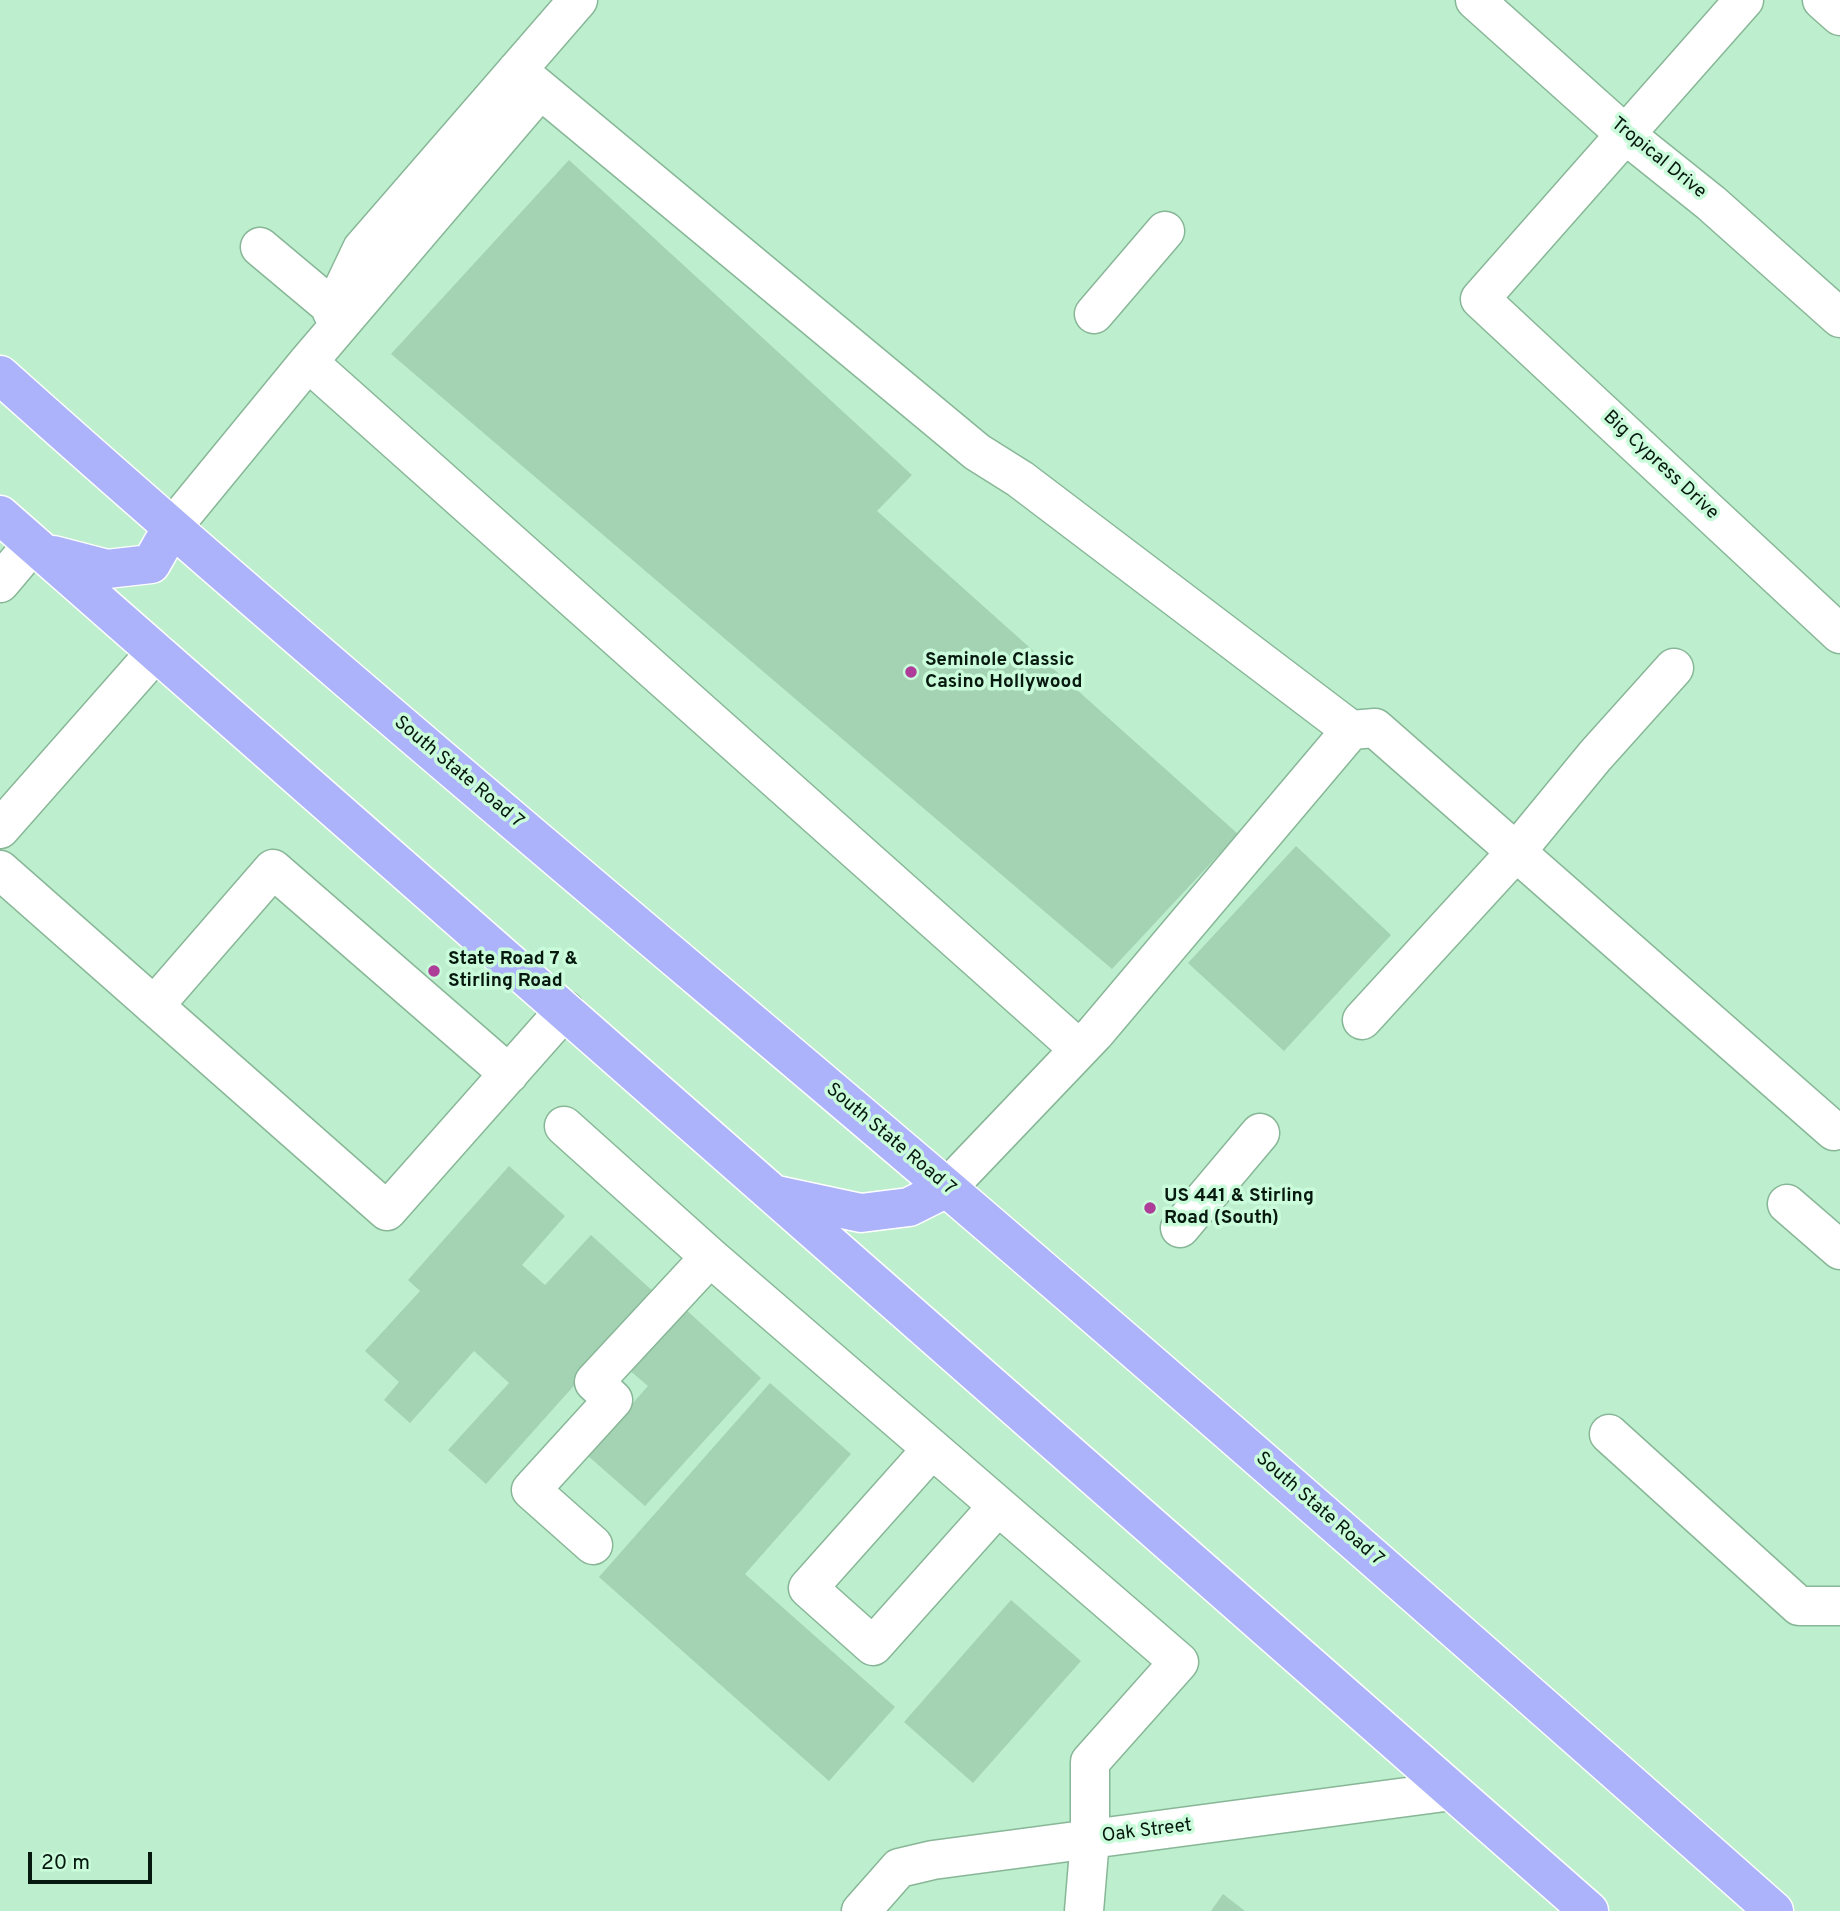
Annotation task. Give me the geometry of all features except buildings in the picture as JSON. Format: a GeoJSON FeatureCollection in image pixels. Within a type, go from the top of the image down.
{"type":"FeatureCollection","features":[{"type":"Feature","properties":{"kind":"main road","name":"South State Road 7"},"geometry":{"type":"LineString","coordinates":[[0,376],[171,529],[947,1188],[1451,1625],[1773,1911]]}},
{"type":"Feature","properties":{"kind":"main road"},"geometry":{"type":"LineString","coordinates":[[0,515],[1589,1911]]}},
{"type":"Feature","properties":{"kind":"main road"},"geometry":{"type":"LineString","coordinates":[[38,548],[107,569],[152,564],[171,529]]}},
{"type":"Feature","properties":{"kind":"main road"},"geometry":{"type":"LineString","coordinates":[[775,1195],[861,1213],[909,1207],[947,1188]]}},
{"type":"Feature","properties":{"kind":"street"},"geometry":{"type":"LineString","coordinates":[[171,529],[308,362],[529,80],[578,0]]}},
{"type":"Feature","properties":{"kind":"street","name":"Tropical Drive"},"geometry":{"type":"LineString","coordinates":[[1475,0],[1626,135],[1710,203],[1840,318]]}},
{"type":"Feature","properties":{"kind":"street"},"geometry":{"type":"LineString","coordinates":[[1626,135],[1744,0]]}},
{"type":"Feature","properties":{"kind":"street"},"geometry":{"type":"LineString","coordinates":[[1822,0],[1840,16]]}},
{"type":"Feature","properties":{"kind":"street"},"geometry":{"type":"LineString","coordinates":[[308,362],[362,249],[529,80]]}},
{"type":"Feature","properties":{"kind":"street"},"geometry":{"type":"LineString","coordinates":[[529,80],[977,452],[1020,480],[1351,730],[1375,728],[1834,1131]]}},
{"type":"Feature","properties":{"kind":"street","name":"Big Cypress Drive"},"geometry":{"type":"LineString","coordinates":[[1626,135],[1480,299],[1840,634]]}},
{"type":"Feature","properties":{"kind":"street"},"geometry":{"type":"LineString","coordinates":[[1094,314],[1165,231]]}},
{"type":"Feature","properties":{"kind":"street"},"geometry":{"type":"LineString","coordinates":[[260,247],[334,309]]}},
{"type":"Feature","properties":{"kind":"street"},"geometry":{"type":"LineString","coordinates":[[308,362],[1079,1049]]}},
{"type":"Feature","properties":{"kind":"street"},"geometry":{"type":"LineString","coordinates":[[0,583],[38,548]]}},
{"type":"Feature","properties":{"kind":"street"},"geometry":{"type":"LineString","coordinates":[[0,829],[156,652]]}},
{"type":"Feature","properties":{"kind":"street"},"geometry":{"type":"LineString","coordinates":[[1362,1020],[1516,852],[1595,756],[1674,668]]}},
{"type":"Feature","properties":{"kind":"street"},"geometry":{"type":"LineString","coordinates":[[947,1188],[1079,1049],[1351,730]]}},
{"type":"Feature","properties":{"kind":"street"},"geometry":{"type":"LineString","coordinates":[[154,1006],[273,869],[509,1074]]}},
{"type":"Feature","properties":{"kind":"street"},"geometry":{"type":"LineString","coordinates":[[0,870],[387,1211],[565,1010]]}},
{"type":"Feature","properties":{"kind":"street"},"geometry":{"type":"LineString","coordinates":[[564,1126],[710,1257],[1179,1662],[1090,1762],[1090,1839],[1084,1911]]}},
{"type":"Feature","properties":{"kind":"street"},"geometry":{"type":"LineString","coordinates":[[1180,1228],[1260,1133]]}},
{"type":"Feature","properties":{"kind":"street"},"geometry":{"type":"LineString","coordinates":[[1787,1204],[1840,1250]]}},
{"type":"Feature","properties":{"kind":"street"},"geometry":{"type":"LineString","coordinates":[[593,1545],[531,1490],[613,1400],[594,1382],[710,1257]]}},
{"type":"Feature","properties":{"kind":"street"},"geometry":{"type":"LineString","coordinates":[[1609,1434],[1799,1606],[1840,1606]]}},
{"type":"Feature","properties":{"kind":"street"},"geometry":{"type":"LineString","coordinates":[[932,1449],[808,1588],[873,1646],[998,1506]]}},
{"type":"Feature","properties":{"kind":"street","name":"Oak Street"},"geometry":{"type":"LineString","coordinates":[[861,1911],[900,1868],[933,1860],[1452,1791]]}},
{"type":"Feature","properties":{"kind":"place","name":"Seminole Classic Casino Hollywood"},"geometry":{"type":"Point","coordinates":[911,672]}},
{"type":"Feature","properties":{"kind":"place","name":"State Road 7 & Stirling Road"},"geometry":{"type":"Point","coordinates":[434,971]}},
{"type":"Feature","properties":{"kind":"place","name":"US 441 & Stirling Road (South)"},"geometry":{"type":"Point","coordinates":[1150,1208]}}]}
